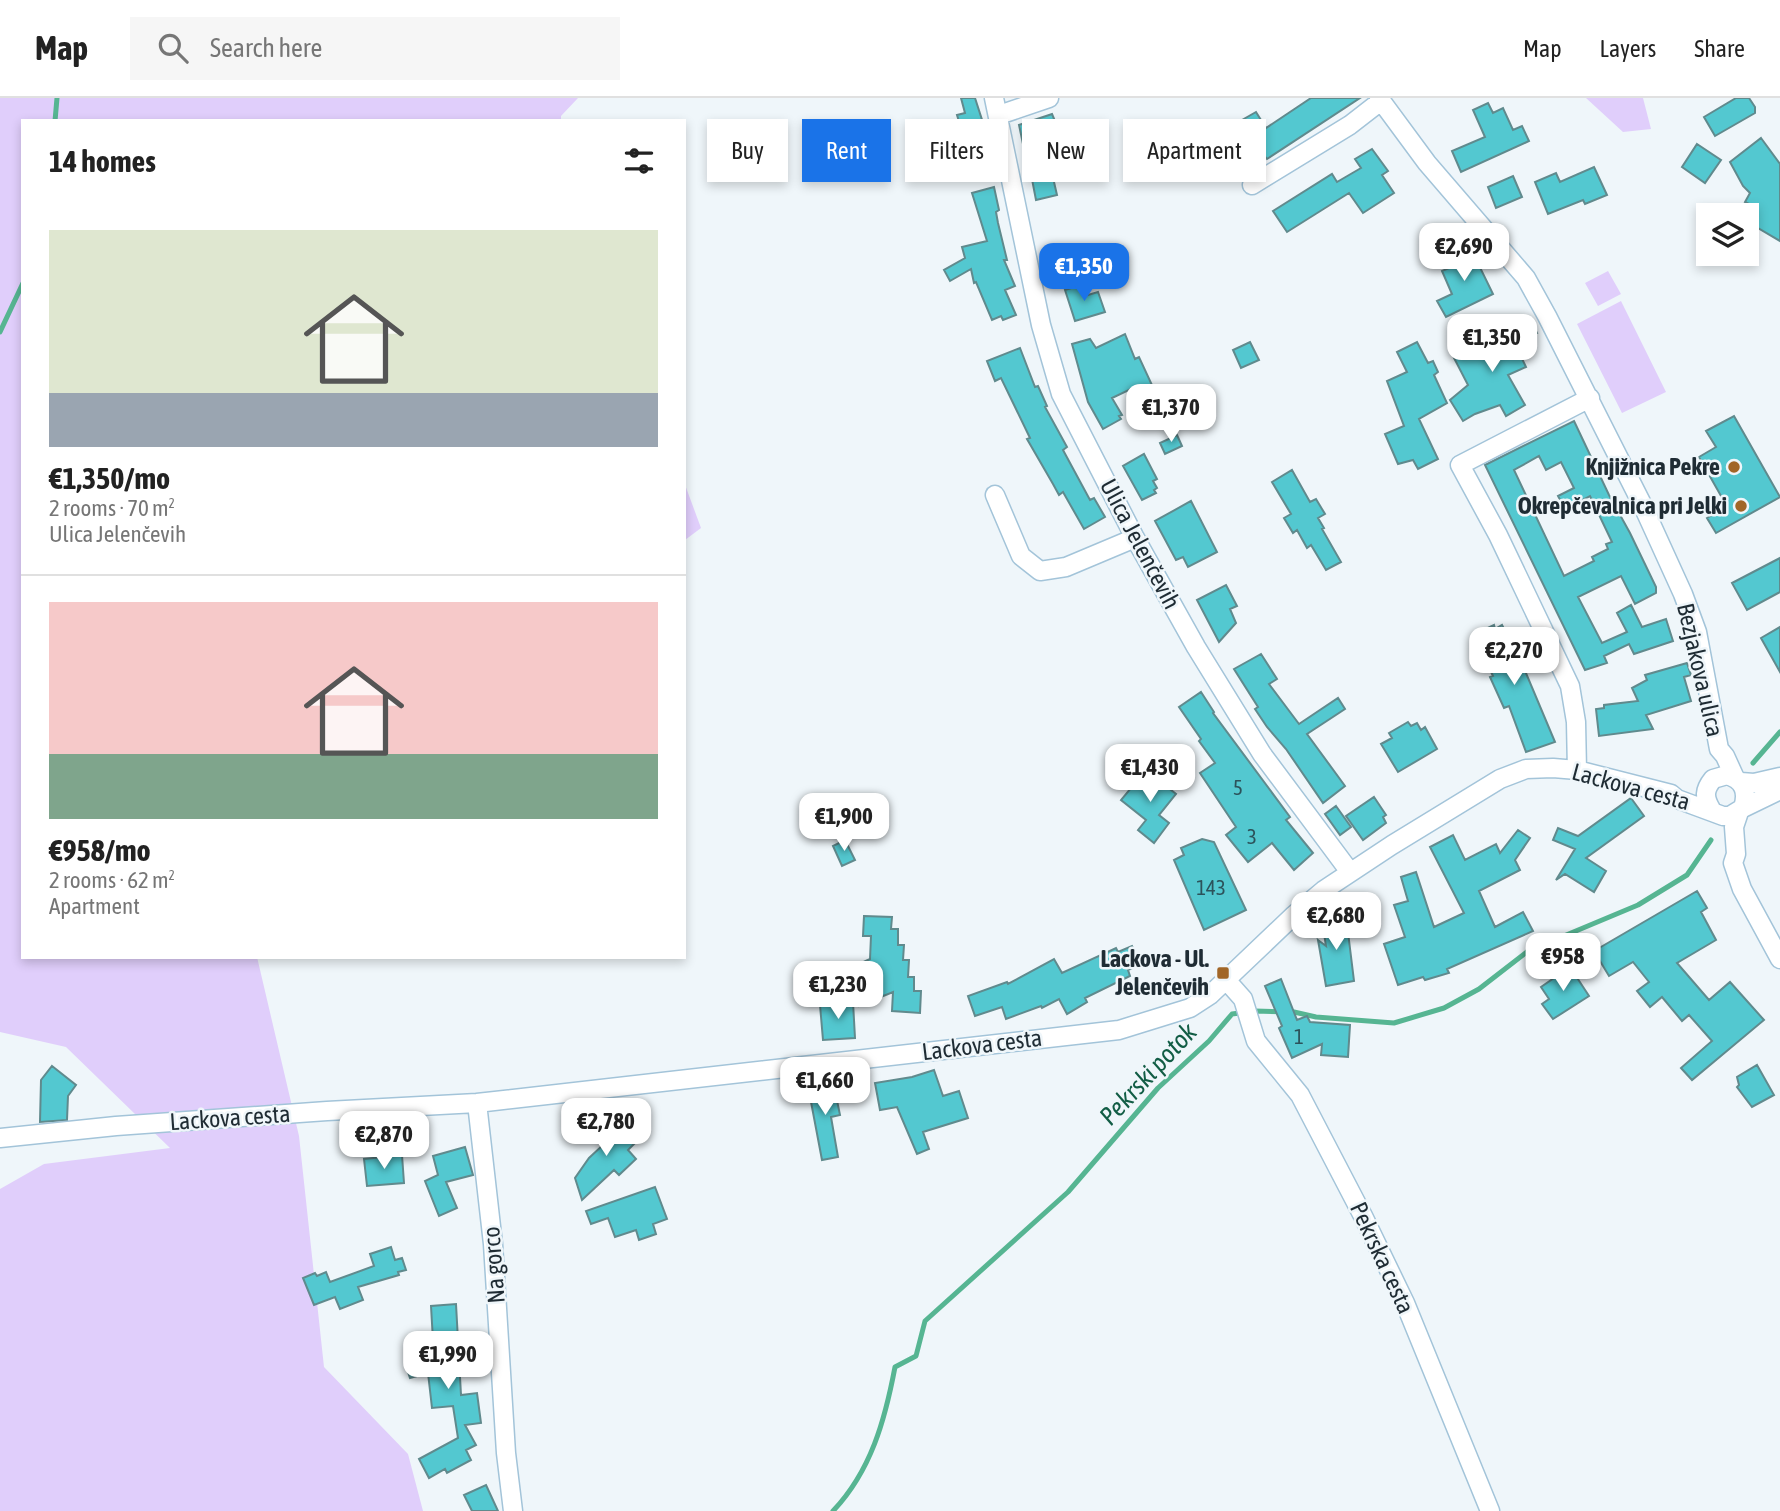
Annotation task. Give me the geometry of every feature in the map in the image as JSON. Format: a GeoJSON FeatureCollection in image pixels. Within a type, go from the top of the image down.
{"type":"FeatureCollection","features":[{"type":"Feature","properties":{"kind":"street"},"geometry":{"type":"LineString","coordinates":[[996,107],[1049,98]]}},
{"type":"Feature","properties":{"kind":"street","name":"Bezjakova ulica"},"geometry":{"type":"LineString","coordinates":[[1252,185],[1350,125],[1380,99],[1427,163],[1526,278],[1590,398],[1683,594],[1697,632],[1719,749],[1726,756],[1738,780]]}},
{"type":"Feature","properties":{"kind":"street","name":"Ulica Jelenčevih"},"geometry":{"type":"LineString","coordinates":[[996,107],[1041,325],[1061,394],[1135,538],[1196,647],[1262,754],[1350,872]]}},
{"type":"Feature","properties":{"kind":"street"},"geometry":{"type":"LineString","coordinates":[[1577,770],[1576,722],[1570,686],[1498,535],[1460,466],[1590,398]]}},
{"type":"Feature","properties":{"kind":"street"},"geometry":{"type":"LineString","coordinates":[[995,495],[1021,556],[1040,571],[1066,567],[1135,538]]}},
{"type":"Feature","properties":{"kind":"street"},"geometry":{"type":"LineString","coordinates":[[1719,749],[1706,801],[1714,811],[1728,856],[1742,888],[1780,959]]}},
{"type":"Feature","properties":{"kind":"street","name":"Lackova cesta"},"geometry":{"type":"LineString","coordinates":[[0,1138],[208,1119],[477,1103],[1119,1030],[1190,1008],[1227,981],[1293,916],[1350,872],[1500,779],[1526,769],[1577,770],[1671,794],[1677,799],[1714,811]]}},
{"type":"Feature","properties":{"kind":"street"},"geometry":{"type":"LineString","coordinates":[[1671,794],[1710,783],[1721,776],[1754,783],[1780,777]]}},
{"type":"Feature","properties":{"kind":"street"},"geometry":{"type":"LineString","coordinates":[[1733,863],[1736,854],[1734,827],[1745,792],[1738,780]]}},
{"type":"Feature","properties":{"kind":"street"},"geometry":{"type":"LineString","coordinates":[[1714,811],[1730,816],[1780,790]]}},
{"type":"Feature","properties":{"kind":"street","name":"Pekrska cesta"},"geometry":{"type":"LineString","coordinates":[[1227,981],[1243,999],[1256,1041],[1300,1095],[1363,1216],[1405,1303],[1490,1511]]}},
{"type":"Feature","properties":{"kind":"street","name":"Na gorco"},"geometry":{"type":"LineString","coordinates":[[477,1103],[493,1244],[506,1453],[513,1511]]}},
{"type":"Feature","properties":{"kind":"shaded area"},"geometry":{"type":"Polygon","coordinates":[[[0,98],[578,98],[561,119],[21,119],[21,959],[257,959],[299,1136],[324,1367],[408,1454],[423,1511],[0,1511],[0,1189],[44,1164],[170,1148],[66,1047],[0,1032],[0,98]]]}},
{"type":"Feature","properties":{"kind":"shaded area"},"geometry":{"type":"Polygon","coordinates":[[[1586,98],[1643,98],[1651,129],[1623,132],[1586,98]]]}},
{"type":"Feature","properties":{"kind":"shaded area"},"geometry":{"type":"Polygon","coordinates":[[[1608,271],[1621,294],[1598,306],[1585,283],[1608,271]]]}},
{"type":"Feature","properties":{"kind":"shaded area"},"geometry":{"type":"Polygon","coordinates":[[[1621,301],[1666,392],[1622,413],[1577,324],[1621,301]]]}},
{"type":"Feature","properties":{"kind":"shaded area"},"geometry":{"type":"Polygon","coordinates":[[[686,487],[701,528],[686,539],[686,487]]]}},
{"type":"Feature","properties":{"kind":"building"},"geometry":{"type":"Polygon","coordinates":[[[961,98],[975,98],[982,119],[958,119],[957,115],[965,113],[961,98]]]}},
{"type":"Feature","properties":{"kind":"building"},"geometry":{"type":"Polygon","coordinates":[[[1311,98],[1360,98],[1267,159],[1266,128],[1311,98]]]}},
{"type":"Feature","properties":{"kind":"building"},"geometry":{"type":"Polygon","coordinates":[[[1736,98],[1749,98],[1755,107],[1755,113],[1715,136],[1704,117],[1736,98]]]}},
{"type":"Feature","properties":{"kind":"building"},"geometry":{"type":"Polygon","coordinates":[[[1488,103],[1493,113],[1503,108],[1513,130],[1522,126],[1529,141],[1461,172],[1452,151],[1485,137],[1473,110],[1488,103]]]}},
{"type":"Feature","properties":{"kind":"building"},"geometry":{"type":"Polygon","coordinates":[[[1256,112],[1260,119],[1244,119],[1256,112]]]}},
{"type":"Feature","properties":{"kind":"building"},"geometry":{"type":"Polygon","coordinates":[[[1052,114],[1054,119],[1037,119],[1052,114]]]}},
{"type":"Feature","properties":{"kind":"building"},"geometry":{"type":"Polygon","coordinates":[[[1761,138],[1780,164],[1780,241],[1759,229],[1759,203],[1745,202],[1750,193],[1730,162],[1761,138]]]}},
{"type":"Feature","properties":{"kind":"building"},"geometry":{"type":"Polygon","coordinates":[[[1697,144],[1721,160],[1705,183],[1682,167],[1697,144]]]}},
{"type":"Feature","properties":{"kind":"building"},"geometry":{"type":"Polygon","coordinates":[[[1372,149],[1388,171],[1382,175],[1394,193],[1363,213],[1349,193],[1287,232],[1273,211],[1332,174],[1337,182],[1361,168],[1355,159],[1372,149]]]}},
{"type":"Feature","properties":{"kind":"building"},"geometry":{"type":"Polygon","coordinates":[[[1594,167],[1607,195],[1585,204],[1583,200],[1548,214],[1535,182],[1556,173],[1560,182],[1594,167]]]}},
{"type":"Feature","properties":{"kind":"building"},"geometry":{"type":"Polygon","coordinates":[[[1513,176],[1522,197],[1496,208],[1488,187],[1513,176]]]}},
{"type":"Feature","properties":{"kind":"building"},"geometry":{"type":"Polygon","coordinates":[[[1033,182],[1054,182],[1057,195],[1036,200],[1033,182]]]}},
{"type":"Feature","properties":{"kind":"building"},"geometry":{"type":"Polygon","coordinates":[[[994,187],[999,210],[996,212],[1007,260],[1004,260],[1015,286],[1005,290],[1016,315],[1003,320],[1001,316],[992,320],[976,282],[974,283],[971,269],[950,281],[944,270],[965,258],[962,247],[987,241],[972,193],[994,187]]]}},
{"type":"Feature","properties":{"kind":"building"},"geometry":{"type":"Polygon","coordinates":[[[1470,247],[1493,294],[1446,317],[1437,301],[1452,294],[1442,271],[1456,265],[1452,254],[1470,247]]]}},
{"type":"Feature","properties":{"kind":"building"},"geometry":{"type":"Polygon","coordinates":[[[1084,284],[1088,295],[1098,292],[1105,312],[1075,321],[1065,290],[1084,284]]]}},
{"type":"Feature","properties":{"kind":"building"},"geometry":{"type":"Polygon","coordinates":[[[1530,319],[1537,333],[1515,344],[1526,367],[1508,375],[1525,405],[1506,416],[1500,405],[1463,421],[1450,400],[1468,385],[1454,358],[1530,319]]]}},
{"type":"Feature","properties":{"kind":"building"},"geometry":{"type":"Polygon","coordinates":[[[1125,334],[1135,359],[1139,357],[1157,396],[1143,402],[1137,386],[1112,398],[1122,415],[1119,416],[1121,419],[1103,429],[1088,402],[1072,344],[1090,339],[1096,348],[1125,334]]]}},
{"type":"Feature","properties":{"kind":"building"},"geometry":{"type":"Polygon","coordinates":[[[1250,342],[1259,360],[1241,368],[1233,350],[1250,342]]]}},
{"type":"Feature","properties":{"kind":"building"},"geometry":{"type":"Polygon","coordinates":[[[1417,342],[1428,363],[1433,361],[1438,372],[1434,375],[1447,403],[1419,419],[1438,459],[1418,469],[1413,460],[1398,464],[1385,434],[1404,426],[1387,381],[1407,372],[1397,352],[1417,342]]]}},
{"type":"Feature","properties":{"kind":"building"},"geometry":{"type":"Polygon","coordinates":[[[1020,348],[1035,387],[1038,386],[1047,406],[1045,407],[1067,447],[1063,450],[1090,500],[1094,498],[1105,517],[1084,529],[1063,492],[1059,495],[1027,439],[1030,438],[1001,378],[995,381],[987,361],[1020,348]]]}},
{"type":"Feature","properties":{"kind":"building","name":"Knjižnica Pekre"},"geometry":{"type":"Polygon","coordinates":[[[1734,416],[1780,497],[1716,533],[1707,518],[1714,514],[1711,509],[1725,503],[1699,457],[1716,447],[1706,431],[1734,416]]]}},
{"type":"Feature","properties":{"kind":"building"},"geometry":{"type":"Polygon","coordinates":[[[1574,421],[1656,587],[1656,593],[1635,604],[1621,576],[1578,597],[1602,643],[1627,632],[1617,613],[1631,605],[1642,627],[1666,619],[1673,641],[1634,654],[1629,644],[1604,656],[1607,663],[1585,670],[1485,465],[1574,421]],[[1539,456],[1514,470],[1564,576],[1594,561],[1592,557],[1608,549],[1606,544],[1612,542],[1590,496],[1565,509],[1558,496],[1574,488],[1561,462],[1546,470],[1539,456]]]}},
{"type":"Feature","properties":{"kind":"building"},"geometry":{"type":"Polygon","coordinates":[[[1177,435],[1182,446],[1165,454],[1160,443],[1177,435]]]}},
{"type":"Feature","properties":{"kind":"building"},"geometry":{"type":"Polygon","coordinates":[[[1144,454],[1157,479],[1153,481],[1157,488],[1154,490],[1156,493],[1142,500],[1123,466],[1144,454]]]}},
{"type":"Feature","properties":{"kind":"building"},"geometry":{"type":"Polygon","coordinates":[[[1292,470],[1310,502],[1316,499],[1325,514],[1318,518],[1341,562],[1326,570],[1311,545],[1307,548],[1297,530],[1293,533],[1284,518],[1291,514],[1272,482],[1292,470]]]}},
{"type":"Feature","properties":{"kind":"building"},"geometry":{"type":"Polygon","coordinates":[[[1191,501],[1217,552],[1188,567],[1183,557],[1176,560],[1155,521],[1191,501]]]}},
{"type":"Feature","properties":{"kind":"building"},"geometry":{"type":"Polygon","coordinates":[[[1780,558],[1780,592],[1747,610],[1732,583],[1780,558]]]}},
{"type":"Feature","properties":{"kind":"building"},"geometry":{"type":"Polygon","coordinates":[[[1226,585],[1237,606],[1230,609],[1236,623],[1219,642],[1197,600],[1226,585]]]}},
{"type":"Feature","properties":{"kind":"building"},"geometry":{"type":"Polygon","coordinates":[[[1494,625],[1495,629],[1502,625],[1523,666],[1555,742],[1526,752],[1509,706],[1504,708],[1490,677],[1493,676],[1473,635],[1494,625]]]}},
{"type":"Feature","properties":{"kind":"building"},"geometry":{"type":"Polygon","coordinates":[[[1780,627],[1780,672],[1761,638],[1780,627]]]}},
{"type":"Feature","properties":{"kind":"building"},"geometry":{"type":"Polygon","coordinates":[[[1261,654],[1277,679],[1269,684],[1299,724],[1338,698],[1345,709],[1307,734],[1345,786],[1323,803],[1255,709],[1258,707],[1234,669],[1261,654]]]}},
{"type":"Feature","properties":{"kind":"building"},"geometry":{"type":"Polygon","coordinates":[[[1687,663],[1691,675],[1684,677],[1691,701],[1646,715],[1653,729],[1599,736],[1596,709],[1604,708],[1604,705],[1638,701],[1632,688],[1647,680],[1645,675],[1687,663]]]}},
{"type":"Feature","properties":{"kind":"building"},"geometry":{"type":"Polygon","coordinates":[[[1201,692],[1213,713],[1290,817],[1286,820],[1313,853],[1294,870],[1272,843],[1248,862],[1226,835],[1236,827],[1200,773],[1215,763],[1179,707],[1201,692]]]}},
{"type":"Feature","properties":{"kind":"building"},"geometry":{"type":"Polygon","coordinates":[[[1408,722],[1411,726],[1417,723],[1421,730],[1425,727],[1437,749],[1398,772],[1381,744],[1392,738],[1389,733],[1408,722]]]}},
{"type":"Feature","properties":{"kind":"building"},"geometry":{"type":"Polygon","coordinates":[[[1146,770],[1176,794],[1159,815],[1169,823],[1154,843],[1138,830],[1146,820],[1121,800],[1146,770]]]}},
{"type":"Feature","properties":{"kind":"building"},"geometry":{"type":"Polygon","coordinates":[[[1374,797],[1386,815],[1383,817],[1386,823],[1363,840],[1346,816],[1374,797]]]}},
{"type":"Feature","properties":{"kind":"building"},"geometry":{"type":"Polygon","coordinates":[[[1631,798],[1644,816],[1586,858],[1606,871],[1594,892],[1565,874],[1556,880],[1575,849],[1553,840],[1558,828],[1578,836],[1631,798]]]}},
{"type":"Feature","properties":{"kind":"building"},"geometry":{"type":"Polygon","coordinates":[[[1336,806],[1351,827],[1340,835],[1325,814],[1336,806]]]}},
{"type":"Feature","properties":{"kind":"building"},"geometry":{"type":"Polygon","coordinates":[[[1518,830],[1530,838],[1515,860],[1520,870],[1479,891],[1495,927],[1523,912],[1533,931],[1447,969],[1449,973],[1398,985],[1384,944],[1405,937],[1394,905],[1408,901],[1401,877],[1416,872],[1434,927],[1464,913],[1430,847],[1453,835],[1465,860],[1496,844],[1500,853],[1518,830]]]}},
{"type":"Feature","properties":{"kind":"building"},"geometry":{"type":"Polygon","coordinates":[[[1202,839],[1214,842],[1246,910],[1204,930],[1174,860],[1184,855],[1181,848],[1202,839]]]}},
{"type":"Feature","properties":{"kind":"building"},"geometry":{"type":"Polygon","coordinates":[[[845,840],[855,860],[842,866],[833,846],[845,840]]]}},
{"type":"Feature","properties":{"kind":"building"},"geometry":{"type":"Polygon","coordinates":[[[1697,891],[1707,908],[1701,912],[1716,940],[1677,963],[1709,1000],[1730,982],[1764,1020],[1692,1080],[1681,1068],[1712,1041],[1689,1015],[1682,1021],[1662,997],[1650,1007],[1637,991],[1649,982],[1633,962],[1609,976],[1594,951],[1697,891]]]}},
{"type":"Feature","properties":{"kind":"building"},"geometry":{"type":"Polygon","coordinates":[[[864,916],[892,917],[891,929],[898,929],[898,945],[904,945],[903,960],[909,960],[908,977],[914,977],[914,991],[921,991],[920,1013],[892,1011],[893,992],[859,1006],[844,971],[870,959],[871,936],[863,936],[864,916]]]}},
{"type":"Feature","properties":{"kind":"building"},"geometry":{"type":"Polygon","coordinates":[[[1346,916],[1354,981],[1326,986],[1318,940],[1326,946],[1322,921],[1346,916]]]}},
{"type":"Feature","properties":{"kind":"building"},"geometry":{"type":"Polygon","coordinates":[[[1132,946],[1141,964],[1128,970],[1130,976],[1085,998],[1087,1002],[1067,1014],[1059,999],[1042,1008],[1041,1006],[1006,1019],[1002,1007],[975,1016],[968,996],[1007,982],[1008,984],[1054,959],[1062,973],[1116,948],[1118,952],[1132,946]]]}},
{"type":"Feature","properties":{"kind":"building"},"geometry":{"type":"Polygon","coordinates":[[[1570,967],[1589,996],[1553,1019],[1542,1004],[1549,999],[1541,987],[1570,967]]]}},
{"type":"Feature","properties":{"kind":"building"},"geometry":{"type":"Polygon","coordinates":[[[1281,979],[1297,1020],[1307,1016],[1310,1022],[1350,1025],[1348,1057],[1321,1055],[1322,1044],[1292,1058],[1265,986],[1281,979]]]}},
{"type":"Feature","properties":{"kind":"building"},"geometry":{"type":"Polygon","coordinates":[[[853,1002],[855,1038],[823,1040],[820,1005],[853,1002]]]}},
{"type":"Feature","properties":{"kind":"building"},"geometry":{"type":"Polygon","coordinates":[[[1757,1065],[1774,1095],[1752,1107],[1737,1087],[1737,1077],[1757,1065]]]}},
{"type":"Feature","properties":{"kind":"building"},"geometry":{"type":"Polygon","coordinates":[[[52,1066],[76,1085],[68,1096],[67,1120],[40,1122],[41,1080],[52,1066]]]}},
{"type":"Feature","properties":{"kind":"building"},"geometry":{"type":"Polygon","coordinates":[[[934,1070],[943,1096],[959,1091],[968,1118],[923,1132],[929,1149],[917,1154],[897,1107],[880,1110],[875,1083],[912,1077],[934,1070]]]}},
{"type":"Feature","properties":{"kind":"building"},"geometry":{"type":"Polygon","coordinates":[[[833,1081],[840,1115],[831,1117],[838,1157],[822,1160],[808,1086],[833,1081]]]}},
{"type":"Feature","properties":{"kind":"building"},"geometry":{"type":"Polygon","coordinates":[[[609,1121],[618,1130],[622,1127],[636,1142],[628,1150],[636,1159],[619,1175],[614,1170],[582,1200],[575,1178],[589,1158],[603,1145],[594,1135],[609,1121]]]}},
{"type":"Feature","properties":{"kind":"building"},"geometry":{"type":"Polygon","coordinates":[[[465,1147],[473,1175],[446,1182],[457,1208],[439,1216],[425,1181],[438,1175],[433,1156],[465,1147]]]}},
{"type":"Feature","properties":{"kind":"building"},"geometry":{"type":"Polygon","coordinates":[[[402,1155],[404,1183],[367,1186],[364,1159],[402,1155]]]}},
{"type":"Feature","properties":{"kind":"building"},"geometry":{"type":"Polygon","coordinates":[[[655,1187],[667,1219],[653,1224],[656,1234],[639,1240],[636,1230],[615,1237],[608,1218],[591,1224],[586,1211],[655,1187]]]}},
{"type":"Feature","properties":{"kind":"building"},"geometry":{"type":"Polygon","coordinates":[[[391,1247],[395,1260],[402,1258],[406,1270],[398,1272],[399,1275],[358,1287],[363,1300],[340,1309],[335,1297],[314,1305],[303,1278],[326,1272],[330,1282],[374,1266],[370,1254],[391,1247]]]}},
{"type":"Feature","properties":{"kind":"building"},"geometry":{"type":"Polygon","coordinates":[[[456,1304],[461,1395],[477,1393],[481,1423],[465,1425],[476,1445],[466,1450],[471,1460],[447,1473],[445,1469],[429,1478],[419,1459],[458,1438],[453,1406],[432,1408],[428,1373],[410,1378],[406,1366],[434,1358],[431,1306],[456,1304]]]}},
{"type":"Feature","properties":{"kind":"building"},"geometry":{"type":"Polygon","coordinates":[[[486,1485],[498,1511],[472,1511],[464,1495],[486,1485]]]}},
{"type":"Feature","properties":{"kind":"waterway"},"geometry":{"type":"LineString","coordinates":[[55,119],[57,98]]}},
{"type":"Feature","properties":{"kind":"waterway"},"geometry":{"type":"LineString","coordinates":[[0,332],[21,287]]}},
{"type":"Feature","properties":{"kind":"waterway"},"geometry":{"type":"LineString","coordinates":[[1753,763],[1780,732]]}},
{"type":"Feature","properties":{"kind":"waterway","name":"Pekrski potok"},"geometry":{"type":"LineString","coordinates":[[833,1511],[846,1496],[867,1462],[881,1425],[895,1367],[916,1356],[925,1321],[1068,1192],[1158,1088],[1209,1041],[1232,1014],[1255,1011],[1294,1012],[1316,1017],[1394,1023],[1444,1008],[1479,989],[1528,951],[1638,905],[1687,875],[1711,840]]}},
{"type":"Feature","properties":{"kind":"place","name":"Knjižnica Pekre"},"geometry":{"type":"Point","coordinates":[1734,467]}},
{"type":"Feature","properties":{"kind":"place","name":"Okrepčevalnica pri Jelki"},"geometry":{"type":"Point","coordinates":[1741,506]}},
{"type":"Feature","properties":{"kind":"place","name":"Lackova - Ul. Jelenčevih"},"geometry":{"type":"Point","coordinates":[1223,973]}}]}
